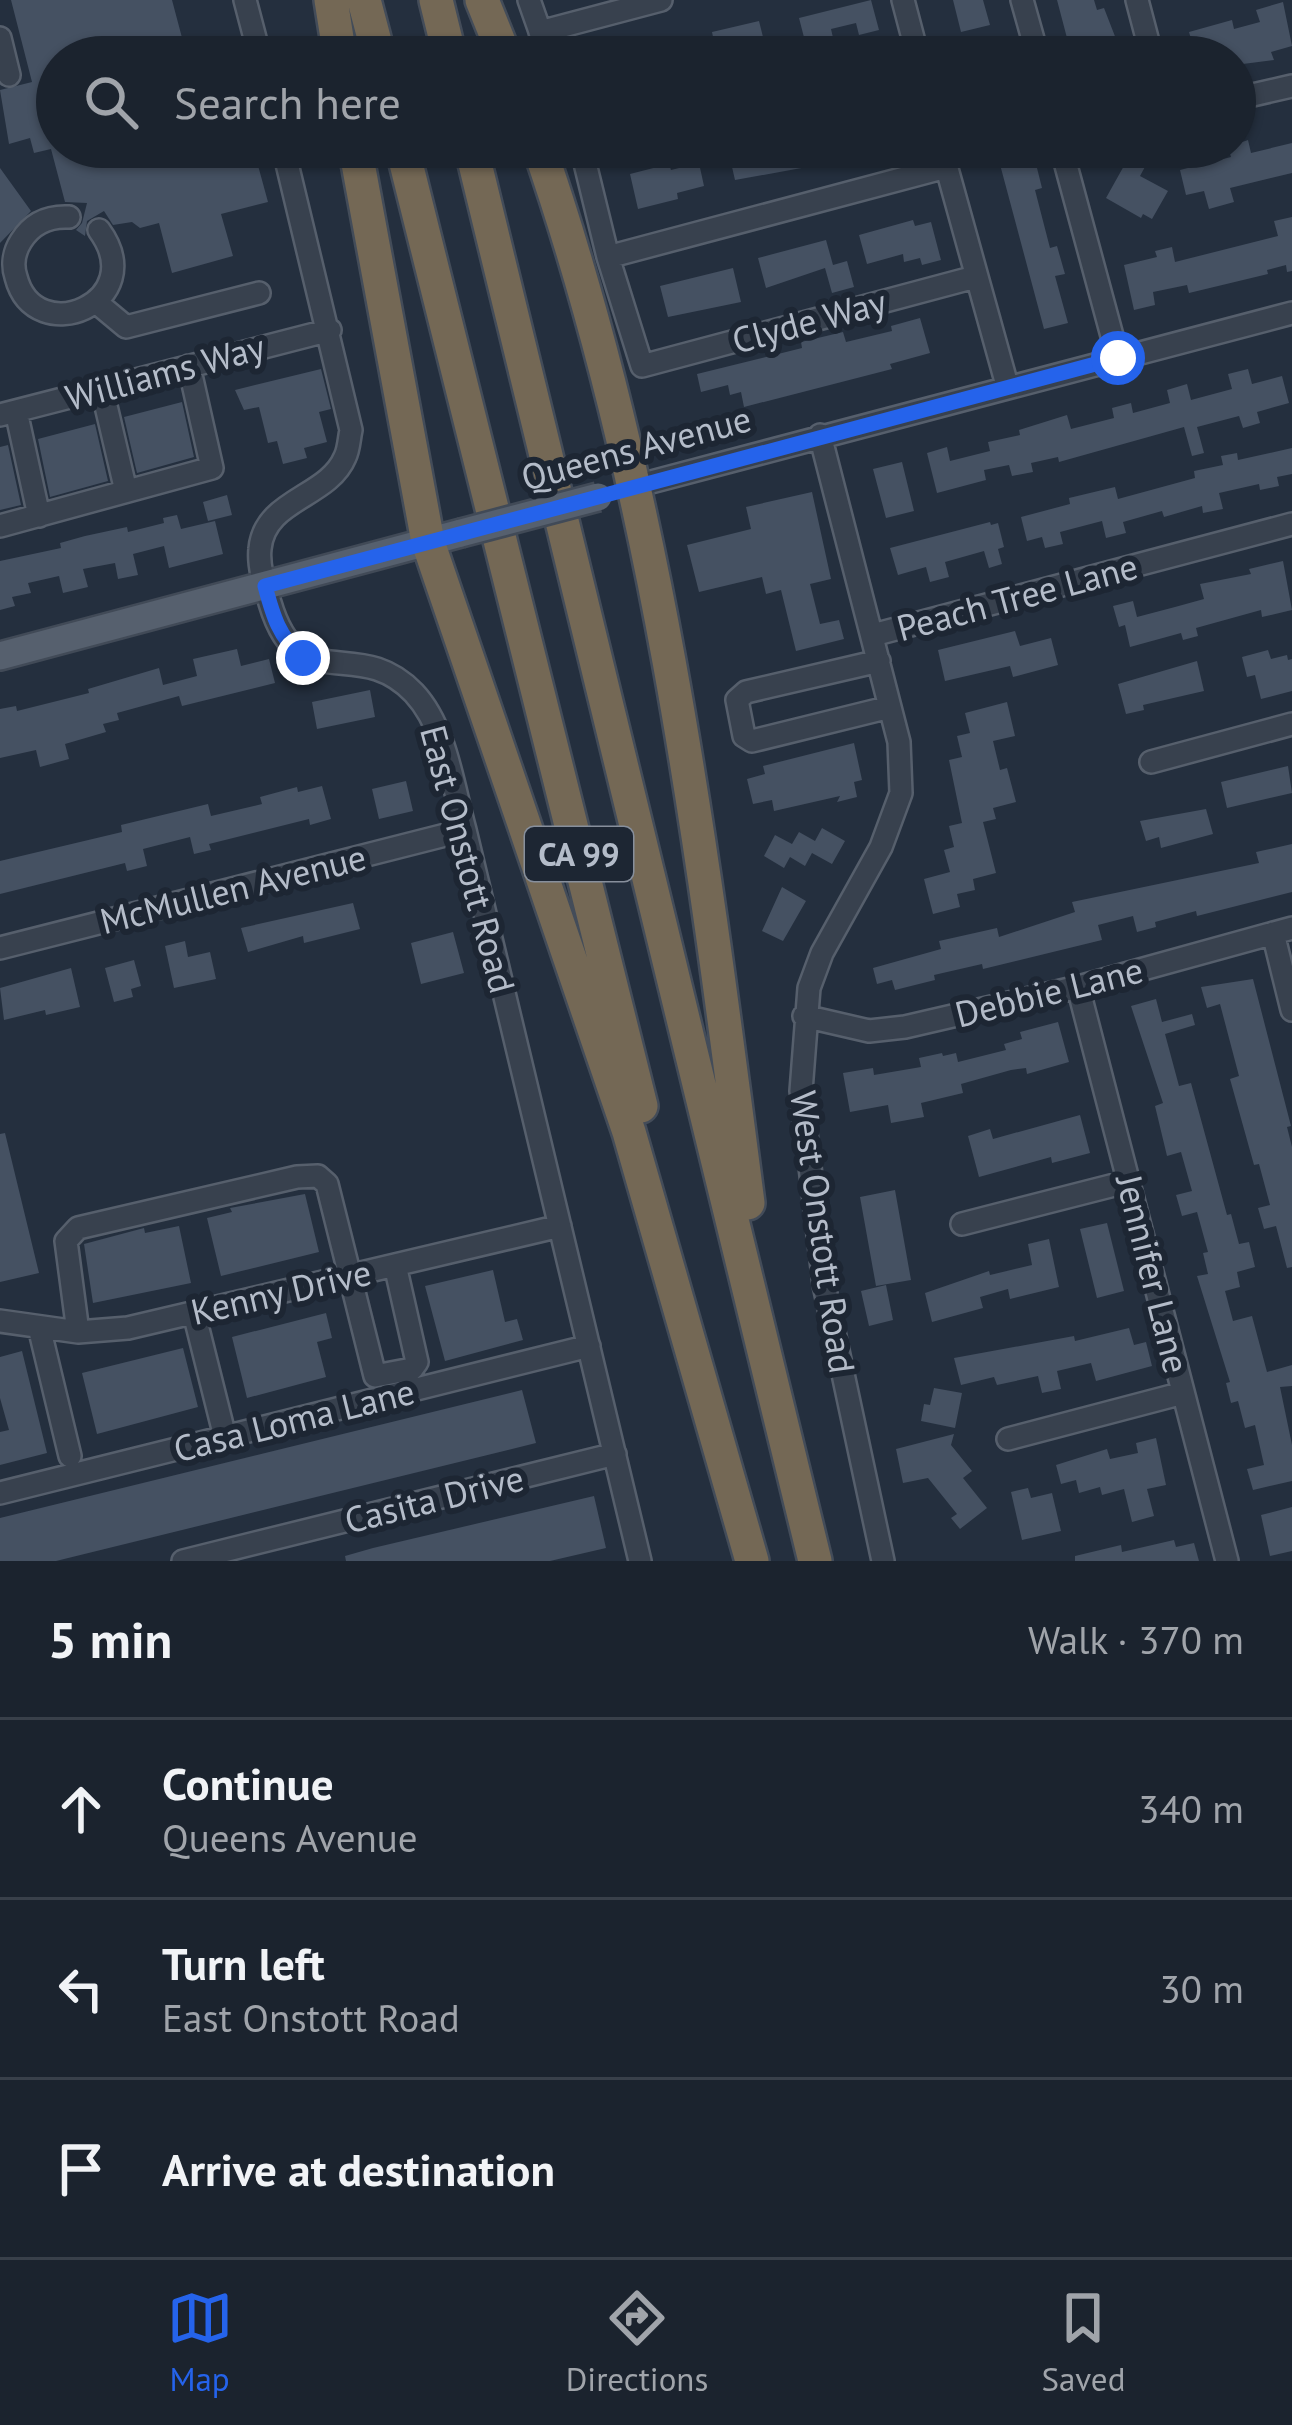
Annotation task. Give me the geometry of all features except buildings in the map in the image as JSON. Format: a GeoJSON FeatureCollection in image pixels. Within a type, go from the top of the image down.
{"type":"FeatureCollection","features":[{"type":"Feature","properties":{"kind":"highway"},"geometry":{"type":"LineString","coordinates":[[332,0],[337,36]]}},
{"type":"Feature","properties":{"kind":"highway"},"geometry":{"type":"LineString","coordinates":[[364,0],[373,36]]}},
{"type":"Feature","properties":{"kind":"highway"},"geometry":{"type":"LineString","coordinates":[[436,0],[445,36]]}},
{"type":"Feature","properties":{"kind":"highway"},"geometry":{"type":"LineString","coordinates":[[482,0],[497,36]]}},
{"type":"Feature","properties":{"kind":"highway"},"geometry":{"type":"LineString","coordinates":[[359,168],[428,542],[629,1132],[752,1561]]}},
{"type":"Feature","properties":{"kind":"highway","name":"CA 99"},"geometry":{"type":"LineString","coordinates":[[407,168],[752,1561]]}},
{"type":"Feature","properties":{"kind":"highway","name":"CA 99"},"geometry":{"type":"LineString","coordinates":[[477,168],[815,1561]]}},
{"type":"Feature","properties":{"kind":"highway"},"geometry":{"type":"LineString","coordinates":[[546,168],[636,486],[688,754],[769,1365]]}},
{"type":"Feature","properties":{"kind":"main road","name":"Queens Avenue"},"geometry":{"type":"LineString","coordinates":[[0,656],[636,486]]}},
{"type":"Feature","properties":{"kind":"street"},"geometry":{"type":"LineString","coordinates":[[245,0],[254,36]]}},
{"type":"Feature","properties":{"kind":"street"},"geometry":{"type":"LineString","coordinates":[[530,0],[541,36]]}},
{"type":"Feature","properties":{"kind":"street"},"geometry":{"type":"LineString","coordinates":[[540,32],[661,0]]}},
{"type":"Feature","properties":{"kind":"street"},"geometry":{"type":"LineString","coordinates":[[903,0],[912,36]]}},
{"type":"Feature","properties":{"kind":"street"},"geometry":{"type":"LineString","coordinates":[[1022,0],[1031,36]]}},
{"type":"Feature","properties":{"kind":"street"},"geometry":{"type":"LineString","coordinates":[[1137,0],[1146,36]]}},
{"type":"Feature","properties":{"kind":"street"},"geometry":{"type":"LineString","coordinates":[[0,38],[9,75]]}},
{"type":"Feature","properties":{"kind":"street"},"geometry":{"type":"LineString","coordinates":[[1256,94],[1292,86]]}},
{"type":"Feature","properties":{"kind":"street","name":"East Onstott Road"},"geometry":{"type":"LineString","coordinates":[[288,168],[351,430],[345,458],[332,476],[282,509],[265,529],[259,550],[265,586],[276,626],[303,658],[374,666],[413,692],[433,718],[465,830],[640,1561]]}},
{"type":"Feature","properties":{"kind":"street"},"geometry":{"type":"LineString","coordinates":[[585,168],[608,257],[907,168]]}},
{"type":"Feature","properties":{"kind":"street"},"geometry":{"type":"LineString","coordinates":[[947,168],[1007,386]]}},
{"type":"Feature","properties":{"kind":"street"},"geometry":{"type":"LineString","coordinates":[[1067,168],[1118,358]]}},
{"type":"Feature","properties":{"kind":"street"},"geometry":{"type":"LineString","coordinates":[[69,217],[50,218],[23,236],[8,288],[52,314],[68,315],[96,302],[106,291],[113,266],[99,230]]}},
{"type":"Feature","properties":{"kind":"street","name":"Clyde Way"},"geometry":{"type":"LineString","coordinates":[[608,257],[642,366],[975,277]]}},
{"type":"Feature","properties":{"kind":"street"},"geometry":{"type":"LineString","coordinates":[[96,302],[125,328],[259,293]]}},
{"type":"Feature","properties":{"kind":"street","name":"Queens Avenue"},"geometry":{"type":"LineString","coordinates":[[636,486],[1292,314]]}},
{"type":"Feature","properties":{"kind":"street","name":"Williams Way"},"geometry":{"type":"LineString","coordinates":[[8,413],[330,330]]}},
{"type":"Feature","properties":{"kind":"street"},"geometry":{"type":"LineString","coordinates":[[0,526],[212,469],[189,366]]}},
{"type":"Feature","properties":{"kind":"street"},"geometry":{"type":"LineString","coordinates":[[102,389],[126,490]]}},
{"type":"Feature","properties":{"kind":"street"},"geometry":{"type":"LineString","coordinates":[[8,413],[39,516]]}},
{"type":"Feature","properties":{"kind":"street","name":"Peach Tree Lane"},"geometry":{"type":"LineString","coordinates":[[820,435],[873,635],[1292,524]]}},
{"type":"Feature","properties":{"kind":"street","name":"West Onstott Road"},"geometry":{"type":"LineString","coordinates":[[873,635],[899,742],[901,793],[881,847],[822,953],[808,988],[801,1091],[810,1193],[841,1375],[883,1561]]}},
{"type":"Feature","properties":{"kind":"street"},"geometry":{"type":"LineString","coordinates":[[879,661],[746,692],[737,700],[744,736],[752,741],[890,707]]}},
{"type":"Feature","properties":{"kind":"street"},"geometry":{"type":"LineString","coordinates":[[1151,762],[1292,724]]}},
{"type":"Feature","properties":{"kind":"street","name":"McMullen Avenue"},"geometry":{"type":"LineString","coordinates":[[0,948],[465,830]]}},
{"type":"Feature","properties":{"kind":"street"},"geometry":{"type":"LineString","coordinates":[[1282,930],[1292,1010]]}},
{"type":"Feature","properties":{"kind":"street","name":"Debbie Lane"},"geometry":{"type":"LineString","coordinates":[[805,1016],[869,1031],[1078,987],[1282,930]]}},
{"type":"Feature","properties":{"kind":"street","name":"Jennifer Lane"},"geometry":{"type":"LineString","coordinates":[[1078,987],[1227,1561]]}},
{"type":"Feature","properties":{"kind":"street"},"geometry":{"type":"LineString","coordinates":[[78,1332],[66,1241],[78,1228],[297,1177],[318,1176],[327,1184],[375,1376],[412,1369],[417,1362],[395,1265]]}},
{"type":"Feature","properties":{"kind":"street"},"geometry":{"type":"LineString","coordinates":[[962,1224],[1130,1181]]}},
{"type":"Feature","properties":{"kind":"street","name":"Kenny Drive"},"geometry":{"type":"LineString","coordinates":[[0,1321],[78,1332],[128,1328],[560,1226]]}},
{"type":"Feature","properties":{"kind":"street"},"geometry":{"type":"LineString","coordinates":[[194,1313],[225,1437]]}},
{"type":"Feature","properties":{"kind":"street"},"geometry":{"type":"LineString","coordinates":[[39,1327],[70,1456]]}},
{"type":"Feature","properties":{"kind":"street","name":"Casa Loma Lane"},"geometry":{"type":"LineString","coordinates":[[0,1493],[589,1346]]}},
{"type":"Feature","properties":{"kind":"street"},"geometry":{"type":"LineString","coordinates":[[1008,1439],[1183,1393]]}},
{"type":"Feature","properties":{"kind":"street","name":"Casita Drive"},"geometry":{"type":"LineString","coordinates":[[183,1561],[614,1454]]}},
{"type":"Feature","properties":{"kind":"route"},"geometry":{"type":"LineString","coordinates":[[303,658],[276,626],[265,586],[1118,358]]}}]}
